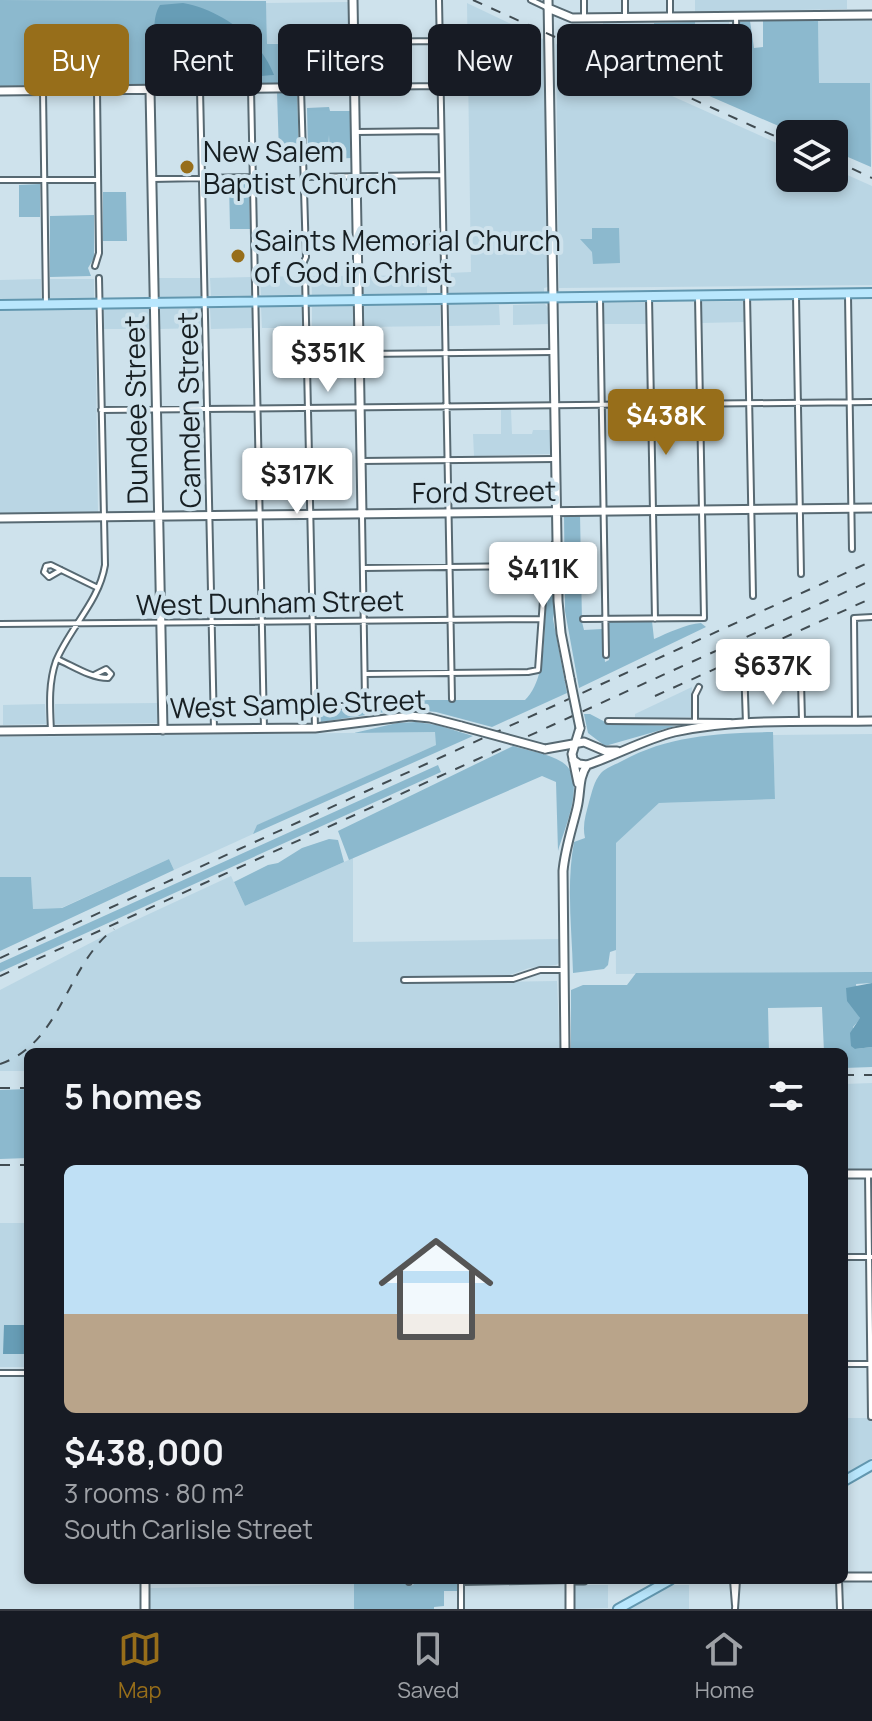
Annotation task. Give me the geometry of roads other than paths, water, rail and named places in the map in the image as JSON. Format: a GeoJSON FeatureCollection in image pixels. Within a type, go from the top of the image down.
{"type":"FeatureCollection","features":[{"type":"Feature","properties":{"kind":"main road"},"geometry":{"type":"LineString","coordinates":[[0,305],[872,293]]}},
{"type":"Feature","properties":{"kind":"main road"},"geometry":{"type":"LineString","coordinates":[[848,1479],[872,1465]]}},
{"type":"Feature","properties":{"kind":"main road"},"geometry":{"type":"LineString","coordinates":[[618,1609],[663,1584]]}},
{"type":"Feature","properties":{"kind":"street"},"geometry":{"type":"LineString","coordinates":[[353,0],[354,24]]}},
{"type":"Feature","properties":{"kind":"street"},"geometry":{"type":"LineString","coordinates":[[439,0],[440,24]]}},
{"type":"Feature","properties":{"kind":"street"},"geometry":{"type":"LineString","coordinates":[[531,0],[548,4],[572,18]]}},
{"type":"Feature","properties":{"kind":"street"},"geometry":{"type":"LineString","coordinates":[[584,0],[584,18]]}},
{"type":"Feature","properties":{"kind":"street"},"geometry":{"type":"LineString","coordinates":[[625,0],[625,18]]}},
{"type":"Feature","properties":{"kind":"street"},"geometry":{"type":"LineString","coordinates":[[670,0],[670,17]]}},
{"type":"Feature","properties":{"kind":"street"},"geometry":{"type":"LineString","coordinates":[[548,4],[559,615],[580,728],[593,756],[579,785]]}},
{"type":"Feature","properties":{"kind":"street"},"geometry":{"type":"LineString","coordinates":[[550,30],[557,20],[572,18],[872,15]]}},
{"type":"Feature","properties":{"kind":"street"},"geometry":{"type":"LineString","coordinates":[[736,16],[736,24]]}},
{"type":"Feature","properties":{"kind":"street"},"geometry":{"type":"LineString","coordinates":[[0,91],[24,91]]}},
{"type":"Feature","properties":{"kind":"street"},"geometry":{"type":"LineString","coordinates":[[43,96],[46,304]]}},
{"type":"Feature","properties":{"kind":"street"},"geometry":{"type":"LineString","coordinates":[[95,266],[99,253],[97,96]]}},
{"type":"Feature","properties":{"kind":"street","name":"Dundee Street"},"geometry":{"type":"LineString","coordinates":[[150,96],[163,730]]}},
{"type":"Feature","properties":{"kind":"street","name":"Camden Street"},"geometry":{"type":"LineString","coordinates":[[200,96],[214,729]]}},
{"type":"Feature","properties":{"kind":"street"},"geometry":{"type":"LineString","coordinates":[[251,96],[264,729]]}},
{"type":"Feature","properties":{"kind":"street"},"geometry":{"type":"LineString","coordinates":[[301,96],[306,257],[303,264]]}},
{"type":"Feature","properties":{"kind":"street"},"geometry":{"type":"LineString","coordinates":[[315,706],[363,704],[365,674],[355,96]]}},
{"type":"Feature","properties":{"kind":"street"},"geometry":{"type":"LineString","coordinates":[[441,96],[452,699]]}},
{"type":"Feature","properties":{"kind":"street"},"geometry":{"type":"LineString","coordinates":[[355,132],[441,131]]}},
{"type":"Feature","properties":{"kind":"street"},"geometry":{"type":"LineString","coordinates":[[304,177],[442,175]]}},
{"type":"Feature","properties":{"kind":"street"},"geometry":{"type":"LineString","coordinates":[[152,179],[253,177]]}},
{"type":"Feature","properties":{"kind":"street"},"geometry":{"type":"LineString","coordinates":[[0,180],[98,180]]}},
{"type":"Feature","properties":{"kind":"street"},"geometry":{"type":"LineString","coordinates":[[357,242],[443,241]]}},
{"type":"Feature","properties":{"kind":"street"},"geometry":{"type":"LineString","coordinates":[[305,275],[315,728]]}},
{"type":"Feature","properties":{"kind":"street"},"geometry":{"type":"LineString","coordinates":[[51,731],[50,687],[57,659],[98,588],[106,556],[99,278]]}},
{"type":"Feature","properties":{"kind":"street"},"geometry":{"type":"LineString","coordinates":[[848,293],[852,549]]}},
{"type":"Feature","properties":{"kind":"street"},"geometry":{"type":"LineString","coordinates":[[747,294],[753,596]]}},
{"type":"Feature","properties":{"kind":"street"},"geometry":{"type":"LineString","coordinates":[[796,294],[801,574]]}},
{"type":"Feature","properties":{"kind":"street"},"geometry":{"type":"LineString","coordinates":[[583,619],[704,618],[698,295]]}},
{"type":"Feature","properties":{"kind":"street"},"geometry":{"type":"LineString","coordinates":[[649,296],[655,619]]}},
{"type":"Feature","properties":{"kind":"street"},"geometry":{"type":"LineString","coordinates":[[600,297],[606,655]]}},
{"type":"Feature","properties":{"kind":"street"},"geometry":{"type":"LineString","coordinates":[[359,354],[554,352]]}},
{"type":"Feature","properties":{"kind":"street"},"geometry":{"type":"LineString","coordinates":[[101,410],[872,402]]}},
{"type":"Feature","properties":{"kind":"street"},"geometry":{"type":"LineString","coordinates":[[361,461],[557,459]]}},
{"type":"Feature","properties":{"kind":"street","name":"Ford Street"},"geometry":{"type":"LineString","coordinates":[[0,518],[872,508]]}},
{"type":"Feature","properties":{"kind":"street"},"geometry":{"type":"LineString","coordinates":[[365,674],[538,670],[545,572],[557,536]]}},
{"type":"Feature","properties":{"kind":"street"},"geometry":{"type":"LineString","coordinates":[[363,568],[538,566],[548,561]]}},
{"type":"Feature","properties":{"kind":"street"},"geometry":{"type":"LineString","coordinates":[[538,566],[545,572]]}},
{"type":"Feature","properties":{"kind":"street"},"geometry":{"type":"LineString","coordinates":[[61,570],[98,588]]}},
{"type":"Feature","properties":{"kind":"street"},"geometry":{"type":"LineString","coordinates":[[855,722],[854,618],[872,617]]}},
{"type":"Feature","properties":{"kind":"street","name":"West Dunham Street"},"geometry":{"type":"LineString","coordinates":[[0,624],[541,619]]}},
{"type":"Feature","properties":{"kind":"street"},"geometry":{"type":"LineString","coordinates":[[800,643],[802,722]]}},
{"type":"Feature","properties":{"kind":"street"},"geometry":{"type":"LineString","coordinates":[[57,659],[94,675]]}},
{"type":"Feature","properties":{"kind":"street"},"geometry":{"type":"LineString","coordinates":[[744,665],[746,725]]}},
{"type":"Feature","properties":{"kind":"street"},"geometry":{"type":"LineString","coordinates":[[695,721],[695,695],[699,687]]}},
{"type":"Feature","properties":{"kind":"street","name":"West Sample Street"},"geometry":{"type":"LineString","coordinates":[[0,731],[315,728],[410,716],[438,719],[562,751],[572,759]]}},
{"type":"Feature","properties":{"kind":"street"},"geometry":{"type":"LineString","coordinates":[[608,721],[721,720],[746,725]]}},
{"type":"Feature","properties":{"kind":"street"},"geometry":{"type":"LineString","coordinates":[[572,759],[579,764],[588,764],[679,731],[802,722],[872,721]]}},
{"type":"Feature","properties":{"kind":"street"},"geometry":{"type":"LineString","coordinates":[[565,1048],[564,861],[578,802],[579,785],[572,759],[580,728]]}},
{"type":"Feature","properties":{"kind":"street"},"geometry":{"type":"LineString","coordinates":[[576,743],[590,744],[605,751],[619,751]]}},
{"type":"Feature","properties":{"kind":"street","name":"West Sample Street"},"geometry":{"type":"LineString","coordinates":[[545,749],[576,743]]}},
{"type":"Feature","properties":{"kind":"street"},"geometry":{"type":"LineString","coordinates":[[404,980],[513,979],[540,970],[564,970]]}},
{"type":"Feature","properties":{"kind":"street"},"geometry":{"type":"LineString","coordinates":[[848,1174],[870,1174],[871,1417]]}},
{"type":"Feature","properties":{"kind":"street"},"geometry":{"type":"LineString","coordinates":[[848,1257],[870,1257]]}},
{"type":"Feature","properties":{"kind":"street"},"geometry":{"type":"LineString","coordinates":[[848,1364],[871,1364]]}},
{"type":"Feature","properties":{"kind":"street"},"geometry":{"type":"LineString","coordinates":[[0,1373],[24,1373]]}},
{"type":"Feature","properties":{"kind":"street"},"geometry":{"type":"LineString","coordinates":[[848,1578],[872,1577]]}},
{"type":"Feature","properties":{"kind":"street"},"geometry":{"type":"LineString","coordinates":[[145,1584],[145,1609]]}},
{"type":"Feature","properties":{"kind":"street"},"geometry":{"type":"LineString","coordinates":[[461,1584],[461,1609]]}},
{"type":"Feature","properties":{"kind":"street"},"geometry":{"type":"LineString","coordinates":[[570,1584],[570,1609]]}},
{"type":"Feature","properties":{"kind":"street"},"geometry":{"type":"LineString","coordinates":[[735,1584],[735,1607]]}},
{"type":"Feature","properties":{"kind":"street"},"geometry":{"type":"LineString","coordinates":[[840,1609],[842,1584]]}},
{"type":"Feature","properties":{"kind":"railway"},"geometry":{"type":"LineString","coordinates":[[473,0],[776,137]]}},
{"type":"Feature","properties":{"kind":"railway"},"geometry":{"type":"LineString","coordinates":[[848,167],[872,178]]}},
{"type":"Feature","properties":{"kind":"railway"},"geometry":{"type":"LineString","coordinates":[[0,958],[872,561]]}},
{"type":"Feature","properties":{"kind":"railway"},"geometry":{"type":"LineString","coordinates":[[0,976],[872,580]]}},
{"type":"Feature","properties":{"kind":"railway"},"geometry":{"type":"LineString","coordinates":[[655,696],[872,598]]}},
{"type":"Feature","properties":{"kind":"railway"},"geometry":{"type":"LineString","coordinates":[[27,1048],[51,1022],[98,944],[114,929]]}},
{"type":"Feature","properties":{"kind":"railway"},"geometry":{"type":"LineString","coordinates":[[0,1064],[24,1051]]}},
{"type":"Feature","properties":{"kind":"railway"},"geometry":{"type":"LineString","coordinates":[[848,1075],[872,1075]]}},
{"type":"Feature","properties":{"kind":"railway"},"geometry":{"type":"LineString","coordinates":[[0,1088],[24,1088]]}},
{"type":"Feature","properties":{"kind":"railway"},"geometry":{"type":"LineString","coordinates":[[0,1165],[24,1165]]}},
{"type":"Feature","properties":{"kind":"place","name":"New Salem Baptist Church"},"geometry":{"type":"Point","coordinates":[187,167]}},
{"type":"Feature","properties":{"kind":"place","name":"Saints Memorial Church of God in Christ"},"geometry":{"type":"Point","coordinates":[238,256]}}]}
